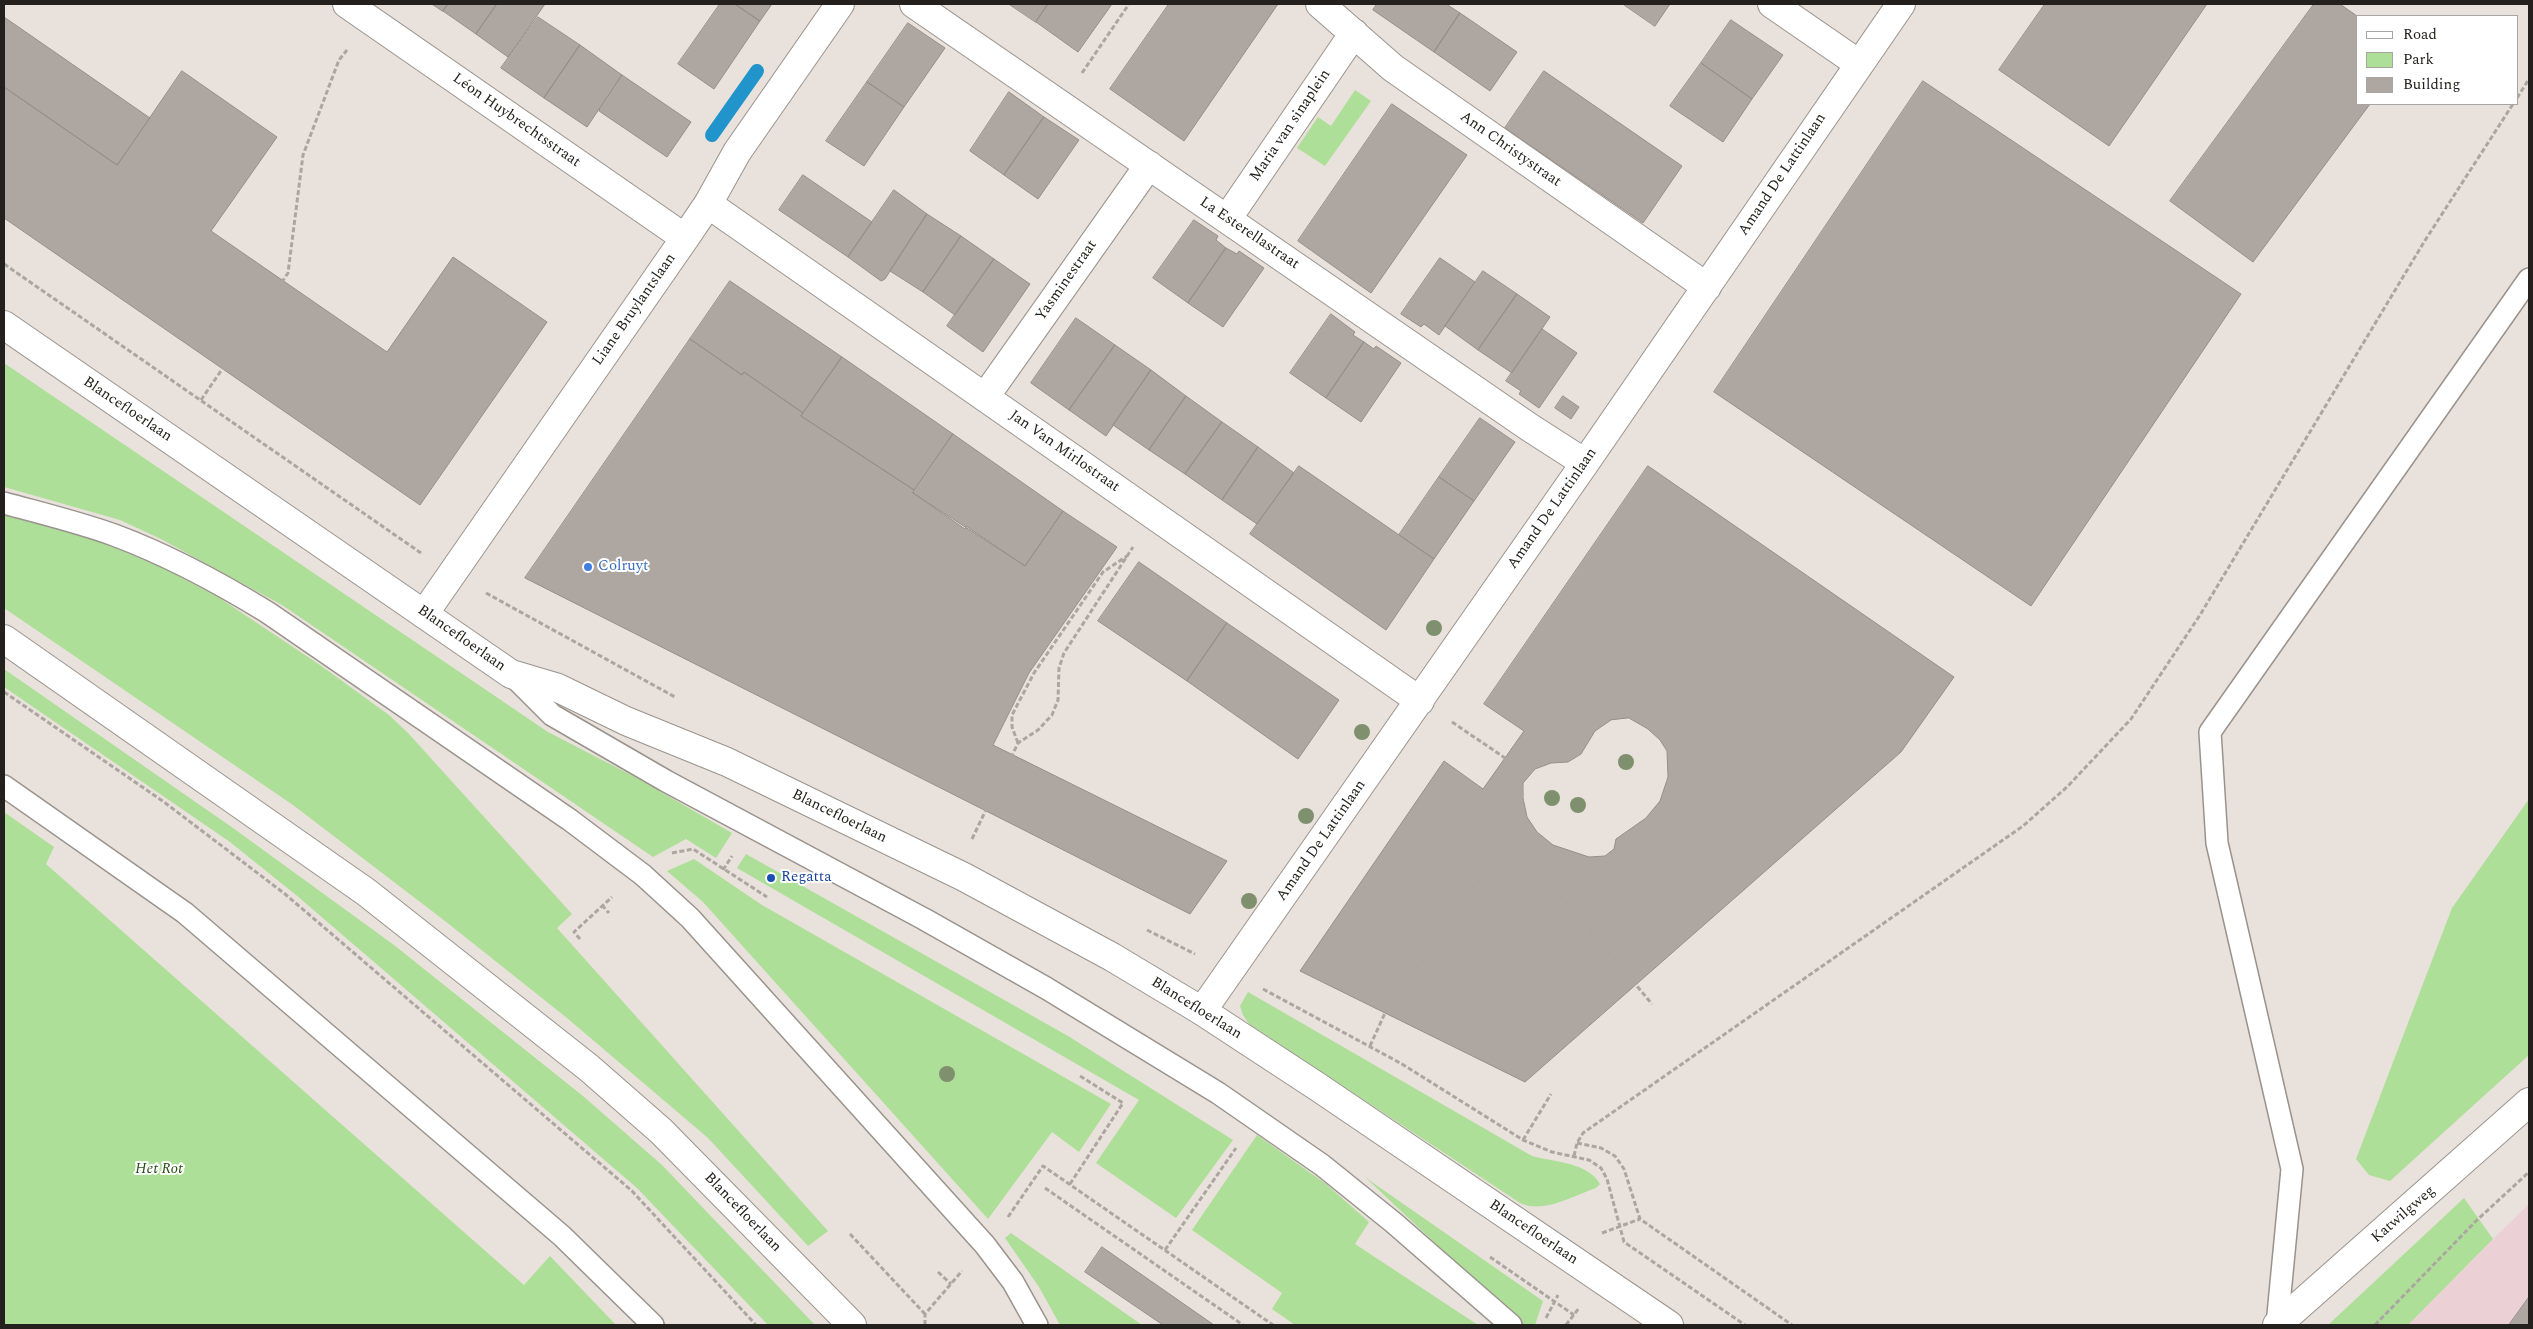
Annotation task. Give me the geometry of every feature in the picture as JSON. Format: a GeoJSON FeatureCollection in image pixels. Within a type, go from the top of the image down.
{"type":"FeatureCollection","features":[{"type":"Feature","properties":{"kind":"street","name":"Liane Bruylantslaan"},"geometry":{"type":"LineString","coordinates":[[424,614],[685,238],[708,204],[737,152],[840,4]]}},
{"type":"Feature","properties":{"kind":"street","name":"La Esterellastraat"},"geometry":{"type":"LineString","coordinates":[[914,4],[1585,463]]}},
{"type":"Feature","properties":{"kind":"street","name":"Ann Christystraat"},"geometry":{"type":"LineString","coordinates":[[1320,4],[1393,68],[1707,287]]}},
{"type":"Feature","properties":{"kind":"street"},"geometry":{"type":"LineString","coordinates":[[1772,4],[1859,64]]}},
{"type":"Feature","properties":{"kind":"street","name":"Amand De Lattinlaan"},"geometry":{"type":"LineString","coordinates":[[1202,1011],[1585,463],[1901,4]]}},
{"type":"Feature","properties":{"kind":"street","name":"Léon Huybrechtsstraat"},"geometry":{"type":"LineString","coordinates":[[357,11],[685,238]]}},
{"type":"Feature","properties":{"kind":"street","name":"Maria van sinaplein"},"geometry":{"type":"LineString","coordinates":[[1227,219],[1354,33]]}},
{"type":"Feature","properties":{"kind":"street","name":"Yasminestraat"},"geometry":{"type":"LineString","coordinates":[[985,396],[1149,165]]}},
{"type":"Feature","properties":{"kind":"street","name":"Jan Van Mirlostraat"},"geometry":{"type":"LineString","coordinates":[[708,204],[1420,700]]}},
{"type":"Feature","properties":{"kind":"street","name":"Blancefloerlaan"},"geometry":{"type":"LineString","coordinates":[[4,325],[511,674],[558,688],[626,721],[727,762],[964,877],[1112,957],[1202,1011],[1669,1325]]}},
{"type":"Feature","properties":{"kind":"street","name":"Blancefloerlaan"},"geometry":{"type":"LineString","coordinates":[[4,638],[366,892],[589,1068],[661,1131],[852,1325]]}},
{"type":"Feature","properties":{"kind":"street","name":"Katwilgweg"},"geometry":{"type":"LineString","coordinates":[[2277,1325],[2529,1102]]}},
{"type":"Feature","properties":{"kind":"lane"},"geometry":{"type":"LineString","coordinates":[[2277,1325],[2292,1170],[2217,843],[2210,732],[2529,279]]}},
{"type":"Feature","properties":{"kind":"lane"},"geometry":{"type":"LineString","coordinates":[[4,503],[113,534],[215,580],[267,612],[623,859],[690,918],[985,1245],[1012,1282],[1038,1325]]}},
{"type":"Feature","properties":{"kind":"lane"},"geometry":{"type":"LineString","coordinates":[[511,674],[552,715],[666,781],[924,919],[1046,988],[1256,1119],[1336,1177],[1394,1223],[1512,1325]]}},
{"type":"Feature","properties":{"kind":"lane"},"geometry":{"type":"LineString","coordinates":[[4,786],[184,913],[562,1236],[652,1325]]}},
{"type":"Feature","properties":{"kind":"path"},"geometry":{"type":"LineString","coordinates":[[1060,104],[1129,4]]}},
{"type":"Feature","properties":{"kind":"path"},"geometry":{"type":"LineString","coordinates":[[201,400],[288,273],[303,155],[357,11]]}},
{"type":"Feature","properties":{"kind":"path"},"geometry":{"type":"LineString","coordinates":[[2518,96],[2529,79]]}},
{"type":"Feature","properties":{"kind":"path"},"geometry":{"type":"LineString","coordinates":[[1745,1325],[1624,1242],[1607,1179],[1601,1168],[1589,1160],[1574,1156],[1577,1143],[1584,1134],[2023,826],[2068,788],[2130,719],[2200,615],[2424,242],[2512,105]]}},
{"type":"Feature","properties":{"kind":"path"},"geometry":{"type":"LineString","coordinates":[[4,264],[452,574]]}},
{"type":"Feature","properties":{"kind":"path"},"geometry":{"type":"LineString","coordinates":[[970,844],[1018,742],[1038,730],[1052,715],[1058,700],[1059,668],[1064,653],[1154,515]]}},
{"type":"Feature","properties":{"kind":"path"},"geometry":{"type":"LineString","coordinates":[[1018,742],[1012,727],[1012,715],[1034,673],[1103,572],[1128,556]]}},
{"type":"Feature","properties":{"kind":"path"},"geometry":{"type":"LineString","coordinates":[[4,692],[164,802],[285,894],[632,1190],[756,1325]]}},
{"type":"Feature","properties":{"kind":"path"},"geometry":{"type":"LineString","coordinates":[[1370,1046],[1385,1013],[1510,836],[1520,821],[1522,811],[1521,774],[1505,758],[1420,700]]}},
{"type":"Feature","properties":{"kind":"path"},"geometry":{"type":"LineString","coordinates":[[1510,836],[1652,1004]]}},
{"type":"Feature","properties":{"kind":"path"},"geometry":{"type":"LineString","coordinates":[[723,870],[767,897]]}},
{"type":"Feature","properties":{"kind":"path"},"geometry":{"type":"LineString","coordinates":[[602,905],[609,912]]}},
{"type":"Feature","properties":{"kind":"path"},"geometry":{"type":"LineString","coordinates":[[574,932],[580,939]]}},
{"type":"Feature","properties":{"kind":"path"},"geometry":{"type":"LineString","coordinates":[[1070,1184],[1123,1103],[1080,1076]]}},
{"type":"Feature","properties":{"kind":"path"},"geometry":{"type":"LineString","coordinates":[[1523,1140],[1551,1094]]}},
{"type":"Feature","properties":{"kind":"path"},"geometry":{"type":"LineString","coordinates":[[1165,1250],[1256,1119]]}},
{"type":"Feature","properties":{"kind":"path"},"geometry":{"type":"LineString","coordinates":[[1577,1143],[1601,1148],[1615,1156],[1624,1169],[1640,1219],[1792,1325]]}},
{"type":"Feature","properties":{"kind":"path"},"geometry":{"type":"LineString","coordinates":[[1043,1166],[1273,1325]]}},
{"type":"Feature","properties":{"kind":"path"},"geometry":{"type":"LineString","coordinates":[[2375,1325],[2476,1221],[2529,1172]]}},
{"type":"Feature","properties":{"kind":"path"},"geometry":{"type":"LineString","coordinates":[[1045,1188],[1244,1325]]}},
{"type":"Feature","properties":{"kind":"path"},"geometry":{"type":"LineString","coordinates":[[850,1234],[925,1314]]}},
{"type":"Feature","properties":{"kind":"path"},"geometry":{"type":"LineString","coordinates":[[938,1272],[951,1284]]}},
{"type":"Feature","properties":{"kind":"shaded area"},"geometry":{"type":"Polygon","coordinates":[[[2529,1204],[2529,1325],[2408,1325],[2493,1239],[2529,1204]]]}},
{"type":"Feature","properties":{"kind":"green space"},"geometry":{"type":"Polygon","coordinates":[[[1355,90],[1371,101],[1325,166],[1297,148],[1318,117],[1331,126],[1355,90]]]}},
{"type":"Feature","properties":{"kind":"green space"},"geometry":{"type":"Polygon","coordinates":[[[4,363],[548,732],[635,777],[732,833],[716,858],[686,839],[653,857],[282,605],[161,539],[120,520],[4,487],[4,363]]]}},
{"type":"Feature","properties":{"kind":"green space"},"geometry":{"type":"Polygon","coordinates":[[[4,513],[86,536],[159,566],[218,597],[320,665],[389,715],[408,733],[572,914],[557,928],[828,1231],[808,1246],[708,1138],[567,1018],[445,921],[293,805],[4,608],[4,513]]]}},
{"type":"Feature","properties":{"kind":"green space"},"geometry":{"type":"Polygon","coordinates":[[[4,669],[233,828],[394,945],[583,1096],[662,1165],[815,1325],[768,1325],[637,1188],[296,895],[230,842],[4,687],[4,669]]]}},
{"type":"Feature","properties":{"kind":"green space"},"geometry":{"type":"Polygon","coordinates":[[[2529,799],[2529,1055],[2390,1181],[2369,1175],[2356,1159],[2452,908],[2529,799]]]}},
{"type":"Feature","properties":{"kind":"green space","name":"Het Rot"},"geometry":{"type":"Polygon","coordinates":[[[4,812],[54,847],[46,864],[524,1285],[550,1256],[616,1325],[4,1325],[4,812]]]}},
{"type":"Feature","properties":{"kind":"green space"},"geometry":{"type":"Polygon","coordinates":[[[746,854],[1068,1036],[1233,1140],[1176,1218],[1096,1163],[1139,1100],[737,868],[746,854]]]}},
{"type":"Feature","properties":{"kind":"green space"},"geometry":{"type":"Polygon","coordinates":[[[694,859],[762,905],[1111,1104],[1079,1152],[1052,1132],[988,1219],[703,902],[667,871],[694,859]]]}},
{"type":"Feature","properties":{"kind":"green space"},"geometry":{"type":"Polygon","coordinates":[[[1248,992],[1532,1156],[1579,1167],[1587,1171],[1600,1184],[1596,1188],[1558,1203],[1529,1206],[1520,1203],[1249,1024],[1240,1006],[1248,992]]]}},
{"type":"Feature","properties":{"kind":"green space"},"geometry":{"type":"Polygon","coordinates":[[[1257,1135],[1326,1184],[1369,1222],[1355,1244],[1478,1325],[1295,1325],[1272,1309],[1282,1293],[1192,1230],[1257,1135]]]}},
{"type":"Feature","properties":{"kind":"green space"},"geometry":{"type":"Polygon","coordinates":[[[1366,1178],[1543,1301],[1535,1325],[1522,1325],[1366,1178]]]}},
{"type":"Feature","properties":{"kind":"green space"},"geometry":{"type":"Polygon","coordinates":[[[2464,1198],[2493,1239],[2408,1325],[2328,1325],[2464,1198]]]}},
{"type":"Feature","properties":{"kind":"green space"},"geometry":{"type":"Polygon","coordinates":[[[1011,1233],[1142,1325],[1060,1325],[1039,1287],[1005,1238],[1011,1233]]]}},
{"type":"Feature","properties":{"kind":"building"},"geometry":{"type":"Polygon","coordinates":[[[432,4],[448,4],[443,11],[432,4]]]}},
{"type":"Feature","properties":{"kind":"building"},"geometry":{"type":"Polygon","coordinates":[[[448,4],[497,4],[476,34],[443,11],[448,4]]]}},
{"type":"Feature","properties":{"kind":"building"},"geometry":{"type":"Polygon","coordinates":[[[497,4],[545,4],[508,57],[476,34],[497,4]]]}},
{"type":"Feature","properties":{"kind":"building"},"geometry":{"type":"Polygon","coordinates":[[[720,4],[735,4],[760,21],[714,89],[678,64],[720,4]]]}},
{"type":"Feature","properties":{"kind":"building"},"geometry":{"type":"Polygon","coordinates":[[[735,4],[772,4],[760,21],[735,4]]]}},
{"type":"Feature","properties":{"kind":"building"},"geometry":{"type":"Polygon","coordinates":[[[1009,4],[1048,4],[1036,22],[1009,4]]]}},
{"type":"Feature","properties":{"kind":"building"},"geometry":{"type":"Polygon","coordinates":[[[1048,4],[1112,4],[1078,52],[1036,22],[1048,4]]]}},
{"type":"Feature","properties":{"kind":"building"},"geometry":{"type":"Polygon","coordinates":[[[1169,4],[1278,4],[1184,141],[1110,89],[1169,4]]]}},
{"type":"Feature","properties":{"kind":"building"},"geometry":{"type":"Polygon","coordinates":[[[1377,4],[1446,4],[1460,13],[1434,52],[1373,10],[1377,4]]]}},
{"type":"Feature","properties":{"kind":"building"},"geometry":{"type":"Polygon","coordinates":[[[1623,4],[1670,4],[1655,26],[1623,4]]]}},
{"type":"Feature","properties":{"kind":"building"},"geometry":{"type":"Polygon","coordinates":[[[2045,4],[2207,4],[2109,146],[1999,70],[2045,4]]]}},
{"type":"Feature","properties":{"kind":"building"},"geometry":{"type":"Polygon","coordinates":[[[2314,4],[2340,4],[2356,15],[2356,105],[2369,105],[2253,262],[2170,201],[2314,4]]]}},
{"type":"Feature","properties":{"kind":"building"},"geometry":{"type":"Polygon","coordinates":[[[1460,13],[1517,52],[1490,91],[1434,52],[1460,13]]]}},
{"type":"Feature","properties":{"kind":"building"},"geometry":{"type":"Polygon","coordinates":[[[4,17],[150,118],[117,165],[4,87],[4,17]]]}},
{"type":"Feature","properties":{"kind":"building"},"geometry":{"type":"Polygon","coordinates":[[[538,17],[580,45],[544,98],[501,68],[538,17]]]}},
{"type":"Feature","properties":{"kind":"building"},"geometry":{"type":"Polygon","coordinates":[[[1731,20],[1783,55],[1752,99],[1701,63],[1731,20]]]}},
{"type":"Feature","properties":{"kind":"building"},"geometry":{"type":"Polygon","coordinates":[[[908,23],[945,48],[904,107],[867,82],[908,23]]]}},
{"type":"Feature","properties":{"kind":"building"},"geometry":{"type":"Polygon","coordinates":[[[580,45],[622,75],[587,127],[544,98],[580,45]]]}},
{"type":"Feature","properties":{"kind":"building"},"geometry":{"type":"Polygon","coordinates":[[[1701,63],[1752,99],[1723,142],[1670,106],[1701,63]]]}},
{"type":"Feature","properties":{"kind":"building"},"geometry":{"type":"Polygon","coordinates":[[[182,71],[277,137],[211,231],[343,322],[387,352],[453,257],[547,322],[420,505],[4,218],[4,87],[117,165],[182,71]]]}},
{"type":"Feature","properties":{"kind":"building"},"geometry":{"type":"Polygon","coordinates":[[[1544,71],[1682,166],[1643,223],[1505,128],[1544,71]]]}},
{"type":"Feature","properties":{"kind":"building"},"geometry":{"type":"Polygon","coordinates":[[[622,75],[691,122],[667,157],[599,111],[622,75]]]}},
{"type":"Feature","properties":{"kind":"building"},"geometry":{"type":"Polygon","coordinates":[[[1923,81],[2241,294],[2031,606],[1714,392],[1923,81]]]}},
{"type":"Feature","properties":{"kind":"building"},"geometry":{"type":"Polygon","coordinates":[[[867,82],[904,107],[864,166],[826,141],[867,82]]]}},
{"type":"Feature","properties":{"kind":"building"},"geometry":{"type":"Polygon","coordinates":[[[1009,92],[1044,117],[1004,175],[970,151],[1009,92]]]}},
{"type":"Feature","properties":{"kind":"building"},"geometry":{"type":"Polygon","coordinates":[[[1392,104],[1467,155],[1371,293],[1298,241],[1392,104]]]}},
{"type":"Feature","properties":{"kind":"building"},"geometry":{"type":"Polygon","coordinates":[[[1044,117],[1079,140],[1038,199],[1004,175],[1044,117]]]}},
{"type":"Feature","properties":{"kind":"building"},"geometry":{"type":"Polygon","coordinates":[[[803,175],[872,222],[848,257],[779,210],[803,175]]]}},
{"type":"Feature","properties":{"kind":"building"},"geometry":{"type":"Polygon","coordinates":[[[894,190],[927,214],[885,279],[881,281],[848,257],[894,190]]]}},
{"type":"Feature","properties":{"kind":"building"},"geometry":{"type":"Polygon","coordinates":[[[927,214],[961,236],[923,292],[890,271],[927,214]]]}},
{"type":"Feature","properties":{"kind":"building"},"geometry":{"type":"Polygon","coordinates":[[[1194,220],[1218,236],[1216,240],[1226,248],[1188,303],[1153,278],[1194,220]]]}},
{"type":"Feature","properties":{"kind":"building"},"geometry":{"type":"Polygon","coordinates":[[[961,236],[994,259],[955,315],[923,292],[961,236]]]}},
{"type":"Feature","properties":{"kind":"building"},"geometry":{"type":"Polygon","coordinates":[[[1226,248],[1237,254],[1239,251],[1264,268],[1223,327],[1188,303],[1226,248]]]}},
{"type":"Feature","properties":{"kind":"building"},"geometry":{"type":"Polygon","coordinates":[[[1440,258],[1475,282],[1439,335],[1424,324],[1421,327],[1401,314],[1440,258]]]}},
{"type":"Feature","properties":{"kind":"building"},"geometry":{"type":"Polygon","coordinates":[[[994,259],[1030,284],[983,352],[947,326],[994,259]]]}},
{"type":"Feature","properties":{"kind":"building"},"geometry":{"type":"Polygon","coordinates":[[[1483,271],[1517,294],[1478,350],[1445,326],[1483,271]]]}},
{"type":"Feature","properties":{"kind":"building"},"geometry":{"type":"Polygon","coordinates":[[[730,281],[842,357],[803,413],[744,372],[742,375],[690,339],[730,281]]]}},
{"type":"Feature","properties":{"kind":"building"},"geometry":{"type":"Polygon","coordinates":[[[1517,294],[1550,317],[1512,373],[1478,350],[1517,294]]]}},
{"type":"Feature","properties":{"kind":"building"},"geometry":{"type":"Polygon","coordinates":[[[1331,314],[1355,332],[1353,335],[1364,342],[1326,398],[1290,373],[1331,314]]]}},
{"type":"Feature","properties":{"kind":"building"},"geometry":{"type":"Polygon","coordinates":[[[1076,318],[1115,345],[1069,410],[1031,383],[1076,318]]]}},
{"type":"Feature","properties":{"kind":"building"},"geometry":{"type":"Polygon","coordinates":[[[1542,329],[1577,353],[1539,408],[1519,394],[1521,391],[1506,381],[1542,329]]]}},
{"type":"Feature","properties":{"kind":"building"},"geometry":{"type":"Polygon","coordinates":[[[690,339],[742,375],[744,372],[803,413],[801,416],[914,490],[913,493],[965,529],[966,526],[1025,566],[1063,511],[1117,547],[1029,673],[993,745],[1227,861],[1190,914],[525,578],[690,339]]]}},
{"type":"Feature","properties":{"kind":"building"},"geometry":{"type":"Polygon","coordinates":[[[1364,342],[1374,349],[1376,346],[1401,363],[1361,422],[1326,398],[1364,342]]]}},
{"type":"Feature","properties":{"kind":"building"},"geometry":{"type":"Polygon","coordinates":[[[1115,345],[1151,370],[1106,436],[1069,410],[1115,345]]]}},
{"type":"Feature","properties":{"kind":"building"},"geometry":{"type":"Polygon","coordinates":[[[842,357],[953,434],[914,490],[801,416],[842,357]]]}},
{"type":"Feature","properties":{"kind":"building"},"geometry":{"type":"Polygon","coordinates":[[[1151,370],[1186,396],[1149,450],[1113,425],[1151,370]]]}},
{"type":"Feature","properties":{"kind":"building"},"geometry":{"type":"Polygon","coordinates":[[[1186,396],[1222,422],[1185,474],[1149,450],[1186,396]]]}},
{"type":"Feature","properties":{"kind":"building"},"geometry":{"type":"Polygon","coordinates":[[[1563,396],[1579,407],[1571,419],[1555,408],[1563,396]]]}},
{"type":"Feature","properties":{"kind":"building"},"geometry":{"type":"Polygon","coordinates":[[[1480,418],[1515,442],[1474,501],[1439,477],[1480,418]]]}},
{"type":"Feature","properties":{"kind":"building"},"geometry":{"type":"Polygon","coordinates":[[[1222,422],[1258,447],[1222,500],[1185,474],[1222,422]]]}},
{"type":"Feature","properties":{"kind":"building"},"geometry":{"type":"Polygon","coordinates":[[[953,434],[1063,511],[1025,566],[913,493],[953,434]]]}},
{"type":"Feature","properties":{"kind":"building"},"geometry":{"type":"Polygon","coordinates":[[[1258,447],[1294,473],[1257,524],[1222,500],[1258,447]]]}},
{"type":"Feature","properties":{"kind":"building"},"geometry":{"type":"Polygon","coordinates":[[[1299,466],[1434,559],[1386,630],[1250,534],[1299,466]]]}},
{"type":"Feature","properties":{"kind":"building"},"geometry":{"type":"Polygon","coordinates":[[[1648,466],[1954,677],[1901,752],[1525,1082],[1300,971],[1444,761],[1483,789],[1524,731],[1484,704],[1648,466]],[[1629,718],[1611,720],[1595,731],[1581,754],[1568,762],[1551,763],[1535,769],[1523,783],[1523,798],[1527,817],[1537,832],[1553,845],[1589,857],[1605,856],[1614,849],[1616,839],[1646,818],[1660,801],[1668,777],[1667,751],[1660,740],[1648,729],[1629,718]]]}},
{"type":"Feature","properties":{"kind":"building"},"geometry":{"type":"Polygon","coordinates":[[[1439,477],[1474,501],[1434,559],[1399,535],[1439,477]]]}},
{"type":"Feature","properties":{"kind":"building"},"geometry":{"type":"Polygon","coordinates":[[[1139,562],[1227,623],[1187,681],[1098,621],[1139,562]]]}},
{"type":"Feature","properties":{"kind":"building"},"geometry":{"type":"Polygon","coordinates":[[[1227,623],[1339,700],[1298,759],[1187,681],[1227,623]]]}},
{"type":"Feature","properties":{"kind":"building"},"geometry":{"type":"Polygon","coordinates":[[[1102,1247],[1214,1325],[1163,1325],[1085,1272],[1102,1247]]]}},
{"type":"Feature","properties":{"kind":"building"},"geometry":{"type":"Polygon","coordinates":[[[2529,1297],[2529,1325],[2509,1325],[2529,1297]]]}},
{"type":"Feature","properties":{"kind":"waterway"},"geometry":{"type":"LineString","coordinates":[[712,135],[757,71]]}},
{"type":"Feature","properties":{"kind":"place","name":"Colruyt"},"geometry":{"type":"Point","coordinates":[588,567]}},
{"type":"Feature","properties":{"kind":"place","name":"Regatta"},"geometry":{"type":"Point","coordinates":[771,878]}}]}
